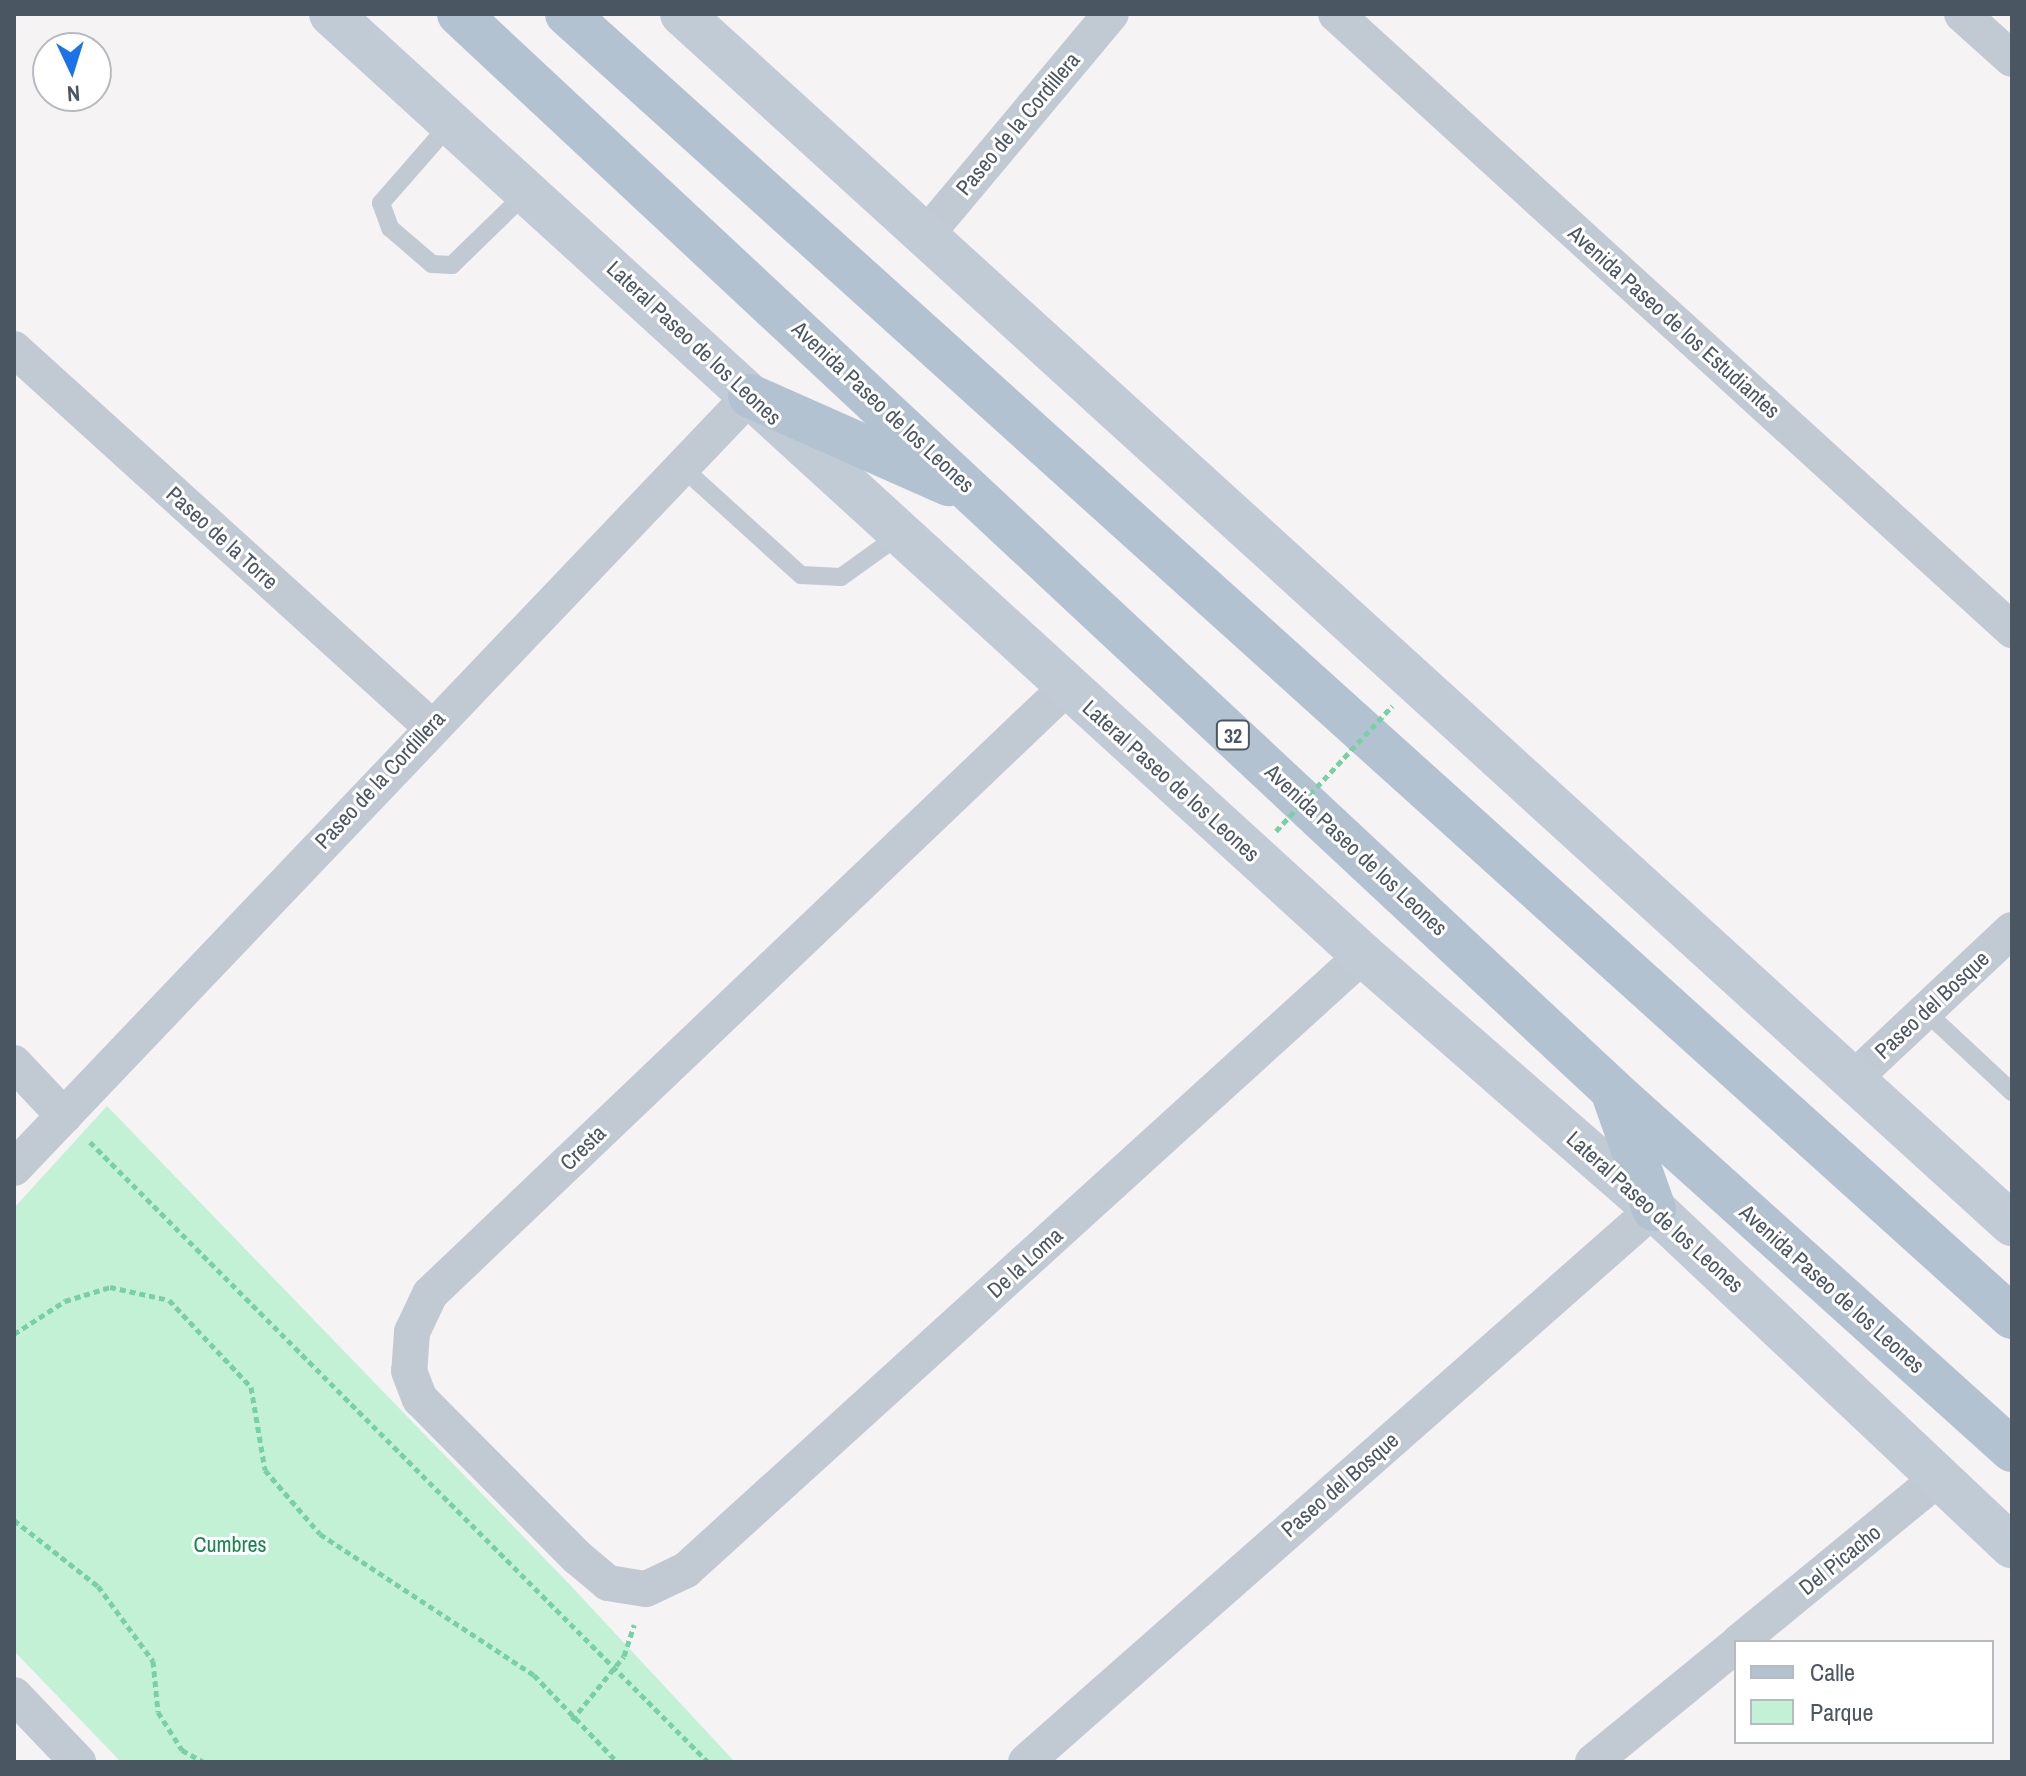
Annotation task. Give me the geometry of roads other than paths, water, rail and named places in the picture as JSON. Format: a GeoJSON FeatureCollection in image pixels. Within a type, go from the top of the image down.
{"type":"FeatureCollection","features":[{"type":"Feature","properties":{"kind":"main road","name":"Avenida Paseo de los Leones"},"geometry":{"type":"LineString","coordinates":[[459,14],[982,498],[1612,1090],[2012,1450]]}},
{"type":"Feature","properties":{"kind":"main road"},"geometry":{"type":"LineString","coordinates":[[567,14],[2012,1317]]}},
{"type":"Feature","properties":{"kind":"main road"},"geometry":{"type":"LineString","coordinates":[[750,396],[982,498]]}},
{"type":"Feature","properties":{"kind":"main road"},"geometry":{"type":"LineString","coordinates":[[1612,1090],[1654,1209]]}},
{"type":"Feature","properties":{"kind":"street","name":"Lateral Paseo de los Leones"},"geometry":{"type":"LineString","coordinates":[[331,14],[529,190],[750,396],[1363,955],[1654,1209],[2012,1546]]}},
{"type":"Feature","properties":{"kind":"street"},"geometry":{"type":"LineString","coordinates":[[682,14],[2012,1224]]}},
{"type":"Feature","properties":{"kind":"street","name":"Paseo de la Cordillera"},"geometry":{"type":"LineString","coordinates":[[926,235],[1111,14]]}},
{"type":"Feature","properties":{"kind":"street","name":"Avenida Paseo de los Estudiantes"},"geometry":{"type":"LineString","coordinates":[[1336,14],[2012,630]]}},
{"type":"Feature","properties":{"kind":"street"},"geometry":{"type":"LineString","coordinates":[[1962,14],[2012,59]]}},
{"type":"Feature","properties":{"kind":"street","name":"Paseo de la Torre"},"geometry":{"type":"LineString","coordinates":[[14,349],[430,726]]}},
{"type":"Feature","properties":{"kind":"street","name":"Paseo de la Cordillera"},"geometry":{"type":"LineString","coordinates":[[14,1168],[430,726],[684,469],[750,396]]}},
{"type":"Feature","properties":{"kind":"street","name":"Cresta"},"geometry":{"type":"LineString","coordinates":[[686,1570],[646,1589],[608,1583],[420,1399],[409,1371],[412,1332],[430,1294],[1068,686]]}},
{"type":"Feature","properties":{"kind":"street","name":"Paseo del Bosque"},"geometry":{"type":"LineString","coordinates":[[1852,1080],[2012,930]]}},
{"type":"Feature","properties":{"kind":"street","name":"De la Loma"},"geometry":{"type":"LineString","coordinates":[[686,1570],[1363,955]]}},
{"type":"Feature","properties":{"kind":"street"},"geometry":{"type":"LineString","coordinates":[[14,1063],[64,1116]]}},
{"type":"Feature","properties":{"kind":"street","name":"Paseo del Bosque"},"geometry":{"type":"LineString","coordinates":[[1026,1762],[1654,1209]]}},
{"type":"Feature","properties":{"kind":"street","name":"Del Picacho"},"geometry":{"type":"LineString","coordinates":[[1742,1640],[1940,1477]]}},
{"type":"Feature","properties":{"kind":"street","name":"Del Picacho"},"geometry":{"type":"LineString","coordinates":[[1593,1762],[1734,1646]]}},
{"type":"Feature","properties":{"kind":"street"},"geometry":{"type":"LineString","coordinates":[[14,1695],[78,1762]]}},
{"type":"Feature","properties":{"kind":"lane"},"geometry":{"type":"LineString","coordinates":[[451,123],[381,203],[390,228],[432,264],[452,265],[529,190]]}},
{"type":"Feature","properties":{"kind":"lane"},"geometry":{"type":"LineString","coordinates":[[684,469],[801,575],[841,577],[901,534]]}},
{"type":"Feature","properties":{"kind":"lane"},"geometry":{"type":"LineString","coordinates":[[1925,1011],[2012,1092]]}},
{"type":"Feature","properties":{"kind":"park label","name":"Cumbres"},"geometry":{"type":"Point","coordinates":[230,1545]}}]}
